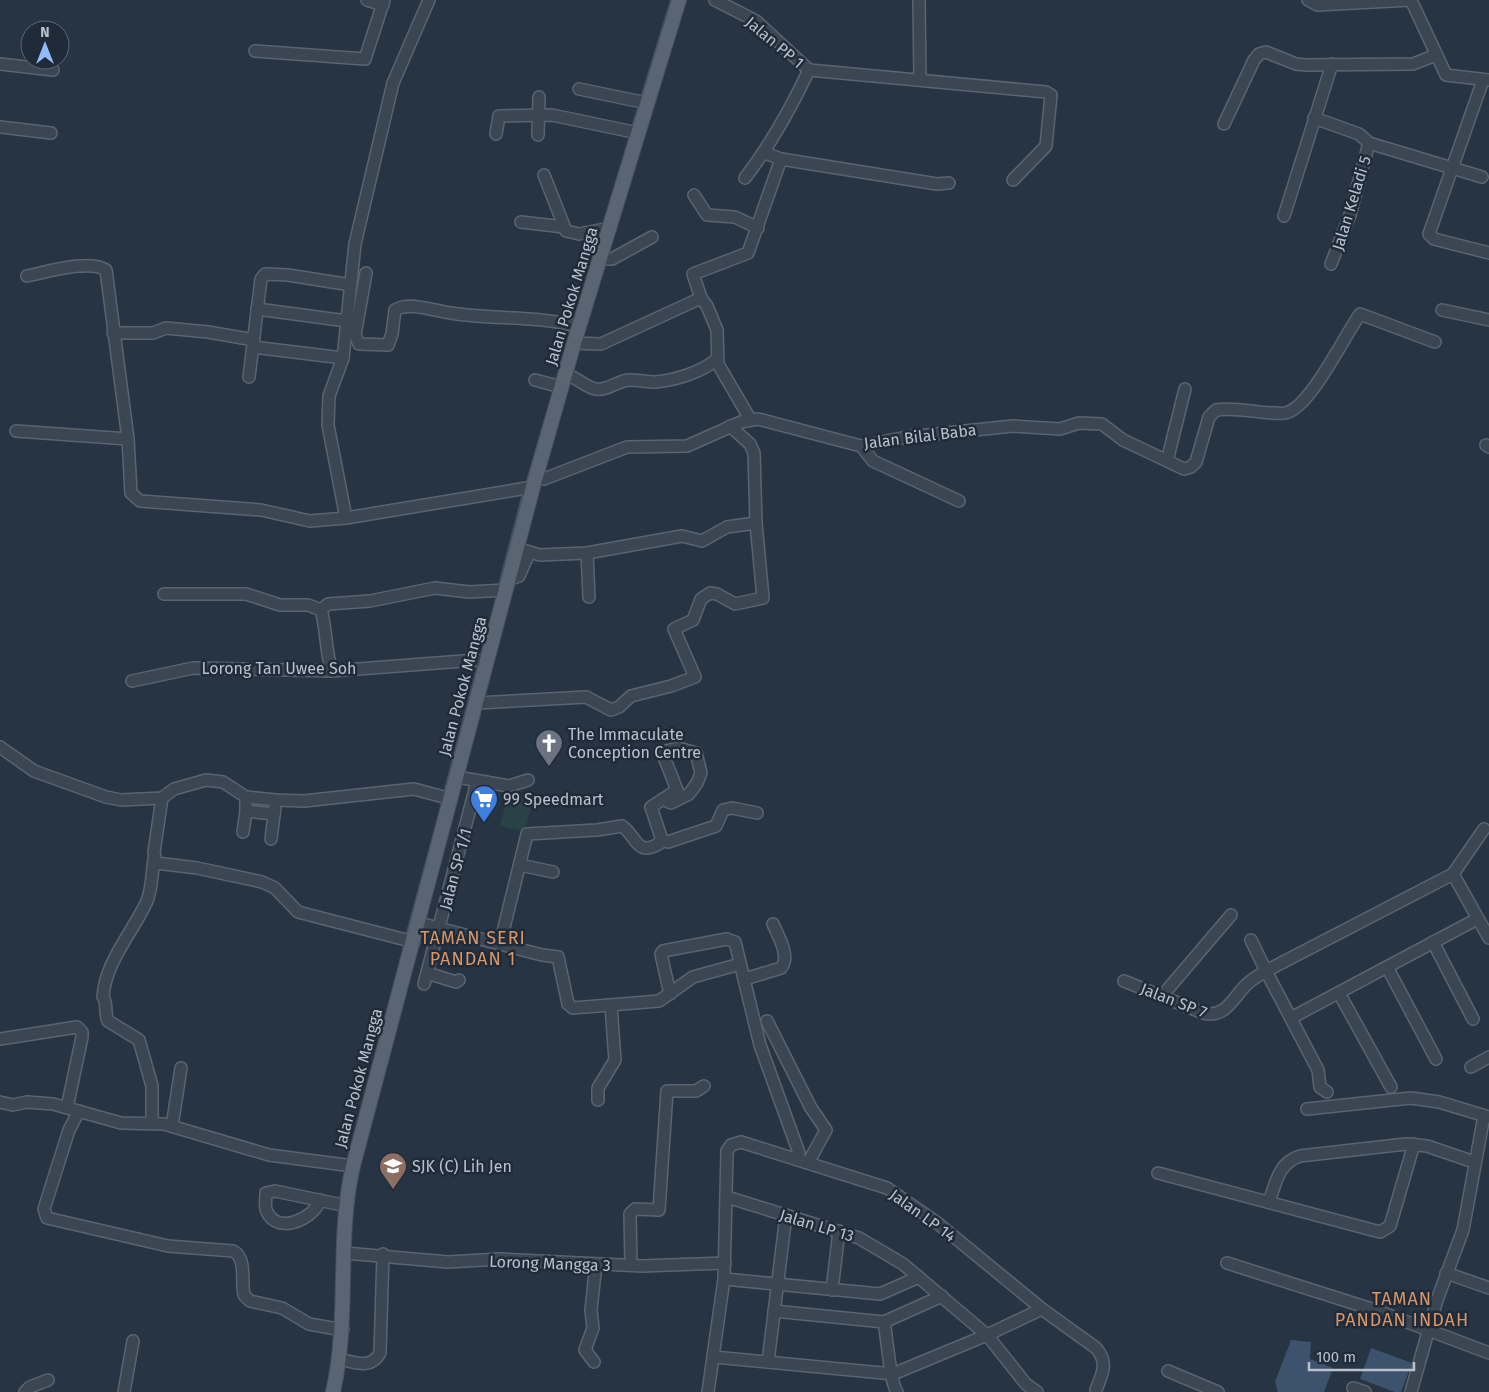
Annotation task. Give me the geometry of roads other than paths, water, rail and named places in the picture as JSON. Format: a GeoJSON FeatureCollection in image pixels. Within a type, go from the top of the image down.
{"type":"FeatureCollection","features":[{"type":"Feature","properties":{"kind":"main road","name":"Jalan Pokok Mangga"},"geometry":{"type":"LineString","coordinates":[[333,1392],[339,1359],[337,1329],[345,1252],[342,1205],[349,1165],[409,941],[419,923],[446,797],[457,777],[477,703],[482,661],[503,586],[523,550],[528,486],[559,383],[574,343],[574,326],[600,259],[604,229],[632,132],[678,0]]}},
{"type":"Feature","properties":{"kind":"street"},"geometry":{"type":"LineString","coordinates":[[255,51],[365,59],[383,2],[367,0]]}},
{"type":"Feature","properties":{"kind":"street"},"geometry":{"type":"LineString","coordinates":[[346,518],[328,425],[329,396],[343,358],[356,244],[393,83],[429,0]]}},
{"type":"Feature","properties":{"kind":"street","name":"Jalan PP 1"},"geometry":{"type":"LineString","coordinates":[[715,0],[756,21],[809,70]]}},
{"type":"Feature","properties":{"kind":"street"},"geometry":{"type":"LineString","coordinates":[[918,0],[920,79]]}},
{"type":"Feature","properties":{"kind":"street"},"geometry":{"type":"LineString","coordinates":[[1308,0],[1317,5],[1411,0],[1446,75],[1486,80],[1452,167],[1429,234],[1434,240],[1489,253]]}},
{"type":"Feature","properties":{"kind":"street"},"geometry":{"type":"LineString","coordinates":[[1224,124],[1254,60],[1259,54],[1266,52],[1296,64],[1413,64],[1436,55]]}},
{"type":"Feature","properties":{"kind":"street"},"geometry":{"type":"LineString","coordinates":[[0,64],[20,66]]}},
{"type":"Feature","properties":{"kind":"street"},"geometry":{"type":"LineString","coordinates":[[1284,216],[1332,64]]}},
{"type":"Feature","properties":{"kind":"street"},"geometry":{"type":"LineString","coordinates":[[746,178],[765,153],[793,105],[809,70],[1041,91],[1051,95],[1046,146],[1013,180]]}},
{"type":"Feature","properties":{"kind":"street"},"geometry":{"type":"LineString","coordinates":[[579,89],[642,102]]}},
{"type":"Feature","properties":{"kind":"street"},"geometry":{"type":"LineString","coordinates":[[538,135],[539,97]]}},
{"type":"Feature","properties":{"kind":"street"},"geometry":{"type":"LineString","coordinates":[[496,134],[499,116],[552,115],[632,132]]}},
{"type":"Feature","properties":{"kind":"street","name":"Jalan Keladi 5"},"geometry":{"type":"LineString","coordinates":[[1314,118],[1359,134],[1369,143],[1350,215],[1332,264]]}},
{"type":"Feature","properties":{"kind":"street"},"geometry":{"type":"LineString","coordinates":[[0,127],[51,133]]}},
{"type":"Feature","properties":{"kind":"street"},"geometry":{"type":"LineString","coordinates":[[1369,143],[1482,176]]}},
{"type":"Feature","properties":{"kind":"street"},"geometry":{"type":"LineString","coordinates":[[765,153],[781,159],[937,184],[949,183]]}},
{"type":"Feature","properties":{"kind":"street"},"geometry":{"type":"LineString","coordinates":[[750,419],[721,370],[717,359],[717,330],[707,306],[701,298],[693,274],[745,255],[752,246],[781,159]]}},
{"type":"Feature","properties":{"kind":"street"},"geometry":{"type":"LineString","coordinates":[[544,174],[564,228]]}},
{"type":"Feature","properties":{"kind":"street"},"geometry":{"type":"LineString","coordinates":[[694,195],[707,215],[735,217],[758,228]]}},
{"type":"Feature","properties":{"kind":"street"},"geometry":{"type":"LineString","coordinates":[[521,222],[564,228],[572,234],[604,229]]}},
{"type":"Feature","properties":{"kind":"street"},"geometry":{"type":"LineString","coordinates":[[600,259],[612,259],[652,237]]}},
{"type":"Feature","properties":{"kind":"street","name":"Jalan Bilal Baba"},"geometry":{"type":"LineString","coordinates":[[27,276],[83,266],[98,266],[106,270],[128,439],[132,493],[140,501],[261,510],[310,522],[346,518],[528,486],[627,447],[687,446],[750,419],[765,420],[862,446],[907,437],[1013,426],[1060,429],[1079,423],[1102,424],[1123,440],[1184,469],[1191,467],[1196,462],[1209,417],[1216,410],[1277,413],[1294,411],[1299,407],[1329,366],[1360,314],[1435,342]]}},
{"type":"Feature","properties":{"kind":"street"},"geometry":{"type":"LineString","coordinates":[[366,273],[356,335],[359,344],[388,345],[392,334],[395,310],[405,306],[453,314],[574,326]]}},
{"type":"Feature","properties":{"kind":"street"},"geometry":{"type":"LineString","coordinates":[[249,377],[261,279],[265,274],[288,275],[351,285]]}},
{"type":"Feature","properties":{"kind":"street"},"geometry":{"type":"LineString","coordinates":[[574,343],[601,344],[648,320],[664,317],[701,298]]}},
{"type":"Feature","properties":{"kind":"street"},"geometry":{"type":"LineString","coordinates":[[257,309],[347,320]]}},
{"type":"Feature","properties":{"kind":"street"},"geometry":{"type":"LineString","coordinates":[[1442,310],[1489,320]]}},
{"type":"Feature","properties":{"kind":"street"},"geometry":{"type":"LineString","coordinates":[[113,333],[153,333],[166,328],[208,332],[253,344],[343,358]]}},
{"type":"Feature","properties":{"kind":"street"},"geometry":{"type":"LineString","coordinates":[[535,380],[559,383],[576,377],[587,387],[597,389],[630,380],[657,382],[708,366],[717,359]]}},
{"type":"Feature","properties":{"kind":"street"},"geometry":{"type":"LineString","coordinates":[[1167,460],[1185,389]]}},
{"type":"Feature","properties":{"kind":"street"},"geometry":{"type":"LineString","coordinates":[[477,703],[586,697],[611,710],[619,707],[631,696],[672,686],[695,677],[674,629],[693,620],[701,600],[710,593],[717,594],[735,604],[763,598],[756,523],[754,453],[750,444],[730,426]]}},
{"type":"Feature","properties":{"kind":"street"},"geometry":{"type":"LineString","coordinates":[[16,431],[128,439]]}},
{"type":"Feature","properties":{"kind":"street"},"geometry":{"type":"LineString","coordinates":[[862,446],[873,461],[959,501]]}},
{"type":"Feature","properties":{"kind":"street"},"geometry":{"type":"LineString","coordinates":[[523,550],[540,555],[587,553],[682,536],[702,541],[727,527],[756,523]]}},
{"type":"Feature","properties":{"kind":"street"},"geometry":{"type":"LineString","coordinates":[[587,553],[589,597]]}},
{"type":"Feature","properties":{"kind":"street"},"geometry":{"type":"LineString","coordinates":[[321,610],[328,604],[384,598],[434,588],[469,592],[503,586]]}},
{"type":"Feature","properties":{"kind":"street"},"geometry":{"type":"LineString","coordinates":[[164,594],[246,594],[280,605],[308,605],[321,610]]}},
{"type":"Feature","properties":{"kind":"street"},"geometry":{"type":"LineString","coordinates":[[321,610],[332,671]]}},
{"type":"Feature","properties":{"kind":"street","name":"Lorong Tan Uwee Soh"},"geometry":{"type":"LineString","coordinates":[[132,681],[193,668],[332,671],[482,661]]}},
{"type":"Feature","properties":{"kind":"street"},"geometry":{"type":"LineString","coordinates":[[0,747],[34,771],[106,798],[121,800],[162,798],[174,789],[206,780],[224,782],[246,797],[276,800],[304,801],[414,789],[446,797]]}},
{"type":"Feature","properties":{"kind":"street"},"geometry":{"type":"LineString","coordinates":[[661,840],[651,807],[677,790],[662,752],[678,748],[696,753],[701,773],[693,790],[671,803],[664,799]]}},
{"type":"Feature","properties":{"kind":"street"},"geometry":{"type":"LineString","coordinates":[[457,777],[477,782],[509,786],[528,780]]}},
{"type":"Feature","properties":{"kind":"street","name":"Jalan SP 1/1"},"geometry":{"type":"LineString","coordinates":[[459,980],[456,982],[425,979],[477,782]]}},
{"type":"Feature","properties":{"kind":"street"},"geometry":{"type":"LineString","coordinates":[[243,832],[246,797]]}},
{"type":"Feature","properties":{"kind":"street"},"geometry":{"type":"LineString","coordinates":[[152,1123],[152,1086],[139,1040],[108,1021],[106,1016],[107,1001],[103,997],[104,983],[110,970],[148,900],[162,798]]}},
{"type":"Feature","properties":{"kind":"street"},"geometry":{"type":"LineString","coordinates":[[271,839],[276,800]]}},
{"type":"Feature","properties":{"kind":"street"},"geometry":{"type":"LineString","coordinates":[[661,840],[668,842],[716,826],[723,810],[732,808],[757,813]]}},
{"type":"Feature","properties":{"kind":"street"},"geometry":{"type":"LineString","coordinates":[[246,811],[274,814]]}},
{"type":"Feature","properties":{"kind":"street"},"geometry":{"type":"LineString","coordinates":[[500,944],[527,834],[597,830],[616,825],[627,829],[635,843],[642,848],[655,846],[661,840]]}},
{"type":"Feature","properties":{"kind":"street"},"geometry":{"type":"LineString","coordinates":[[1266,971],[1453,874],[1481,833],[1489,843]]}},
{"type":"Feature","properties":{"kind":"street"},"geometry":{"type":"LineString","coordinates":[[154,859],[156,863],[197,868],[262,882],[276,888],[298,912],[409,941]]}},
{"type":"Feature","properties":{"kind":"street"},"geometry":{"type":"LineString","coordinates":[[520,865],[553,872]]}},
{"type":"Feature","properties":{"kind":"street"},"geometry":{"type":"LineString","coordinates":[[1453,874],[1489,938]]}},
{"type":"Feature","properties":{"kind":"street"},"geometry":{"type":"LineString","coordinates":[[1162,996],[1231,915]]}},
{"type":"Feature","properties":{"kind":"street"},"geometry":{"type":"LineString","coordinates":[[1291,1018],[1477,919]]}},
{"type":"Feature","properties":{"kind":"street"},"geometry":{"type":"LineString","coordinates":[[419,923],[542,955],[558,956],[570,1007],[611,1006],[659,1001],[693,977],[740,964]]}},
{"type":"Feature","properties":{"kind":"street"},"geometry":{"type":"LineString","coordinates":[[745,979],[781,968],[784,964],[785,954],[773,924]]}},
{"type":"Feature","properties":{"kind":"street"},"geometry":{"type":"LineString","coordinates":[[670,994],[661,954],[665,950],[727,938],[735,942],[760,1045],[798,1153],[803,1162],[826,1130],[812,1108],[767,1021]]}},
{"type":"Feature","properties":{"kind":"street"},"geometry":{"type":"LineString","coordinates":[[1250,940],[1318,1070],[1320,1087],[1328,1092]]}},
{"type":"Feature","properties":{"kind":"street"},"geometry":{"type":"LineString","coordinates":[[1433,942],[1473,1018]]}},
{"type":"Feature","properties":{"kind":"street"},"geometry":{"type":"LineString","coordinates":[[1388,967],[1436,1059]]}},
{"type":"Feature","properties":{"kind":"street","name":"Jalan SP 7"},"geometry":{"type":"LineString","coordinates":[[1124,981],[1203,1013],[1216,1014],[1226,1008],[1251,980],[1266,971]]}},
{"type":"Feature","properties":{"kind":"street"},"geometry":{"type":"LineString","coordinates":[[1339,993],[1391,1087]]}},
{"type":"Feature","properties":{"kind":"street"},"geometry":{"type":"LineString","coordinates":[[598,1100],[598,1088],[615,1060],[611,1006]]}},
{"type":"Feature","properties":{"kind":"street"},"geometry":{"type":"LineString","coordinates":[[0,1039],[70,1026],[77,1027],[82,1032],[67,1108]]}},
{"type":"Feature","properties":{"kind":"street"},"geometry":{"type":"LineString","coordinates":[[1471,1067],[1489,1057]]}},
{"type":"Feature","properties":{"kind":"street"},"geometry":{"type":"LineString","coordinates":[[172,1126],[181,1068]]}},
{"type":"Feature","properties":{"kind":"street"},"geometry":{"type":"LineString","coordinates":[[631,1265],[630,1214],[635,1209],[659,1210],[666,1091],[696,1091],[704,1086]]}},
{"type":"Feature","properties":{"kind":"street"},"geometry":{"type":"LineString","coordinates":[[1307,1109],[1411,1098],[1439,1102],[1486,1116],[1474,1162],[1462,1230],[1428,1329],[1412,1392]]}},
{"type":"Feature","properties":{"kind":"street"},"geometry":{"type":"LineString","coordinates":[[0,1102],[13,1105],[27,1102],[53,1104],[120,1123],[152,1123],[172,1126],[269,1155],[349,1165]]}},
{"type":"Feature","properties":{"kind":"street"},"geometry":{"type":"LineString","coordinates":[[79,1111],[69,1130],[44,1209],[47,1218],[168,1246],[233,1251],[239,1254],[242,1260],[244,1296],[250,1301],[282,1308],[309,1324],[337,1329]]}},
{"type":"Feature","properties":{"kind":"street","name":"Jalan LP 14"},"geometry":{"type":"LineString","coordinates":[[727,1197],[728,1148],[740,1142],[887,1188],[936,1222],[1042,1309],[1102,1354],[1105,1365],[1096,1390]]}},
{"type":"Feature","properties":{"kind":"street"},"geometry":{"type":"LineString","coordinates":[[1269,1202],[1279,1171],[1290,1159],[1300,1156],[1379,1146],[1414,1144],[1427,1146],[1474,1162]]}},
{"type":"Feature","properties":{"kind":"street"},"geometry":{"type":"LineString","coordinates":[[1158,1173],[1373,1231],[1386,1230],[1392,1220],[1414,1144]]}},
{"type":"Feature","properties":{"kind":"street"},"geometry":{"type":"LineString","coordinates":[[320,1200],[312,1214],[305,1219],[285,1223],[267,1214],[265,1208],[266,1193],[270,1191],[320,1200],[342,1205]]}},
{"type":"Feature","properties":{"kind":"street"},"geometry":{"type":"LineString","coordinates":[[708,1392],[724,1279],[727,1197]]}},
{"type":"Feature","properties":{"kind":"street","name":"Jalan LP 13"},"geometry":{"type":"LineString","coordinates":[[727,1197],[860,1238],[903,1264],[987,1335],[1026,1384],[1037,1392]]}},
{"type":"Feature","properties":{"kind":"street"},"geometry":{"type":"LineString","coordinates":[[768,1362],[786,1215]]}},
{"type":"Feature","properties":{"kind":"street"},"geometry":{"type":"LineString","coordinates":[[832,1290],[839,1231]]}},
{"type":"Feature","properties":{"kind":"street","name":"Lorong Mangga 3"},"geometry":{"type":"LineString","coordinates":[[345,1252],[383,1254],[448,1262],[500,1259],[631,1265],[725,1263]]}},
{"type":"Feature","properties":{"kind":"street"},"geometry":{"type":"LineString","coordinates":[[339,1359],[365,1365],[374,1361],[380,1353],[383,1254]]}},
{"type":"Feature","properties":{"kind":"street"},"geometry":{"type":"LineString","coordinates":[[1227,1263],[1428,1329],[1489,1353]]}},
{"type":"Feature","properties":{"kind":"street"},"geometry":{"type":"LineString","coordinates":[[594,1362],[585,1350],[593,1328],[592,1310],[596,1264]]}},
{"type":"Feature","properties":{"kind":"street"},"geometry":{"type":"LineString","coordinates":[[1446,1273],[1489,1288]]}},
{"type":"Feature","properties":{"kind":"street"},"geometry":{"type":"LineString","coordinates":[[724,1279],[880,1294],[919,1277]]}},
{"type":"Feature","properties":{"kind":"street"},"geometry":{"type":"LineString","coordinates":[[774,1311],[884,1322],[942,1296]]}},
{"type":"Feature","properties":{"kind":"street"},"geometry":{"type":"LineString","coordinates":[[714,1357],[893,1374],[987,1335],[1042,1309]]}},
{"type":"Feature","properties":{"kind":"street"},"geometry":{"type":"LineString","coordinates":[[884,1322],[893,1374],[892,1385],[896,1392]]}},
{"type":"Feature","properties":{"kind":"street"},"geometry":{"type":"LineString","coordinates":[[124,1392],[133,1341]]}},
{"type":"Feature","properties":{"kind":"street"},"geometry":{"type":"LineString","coordinates":[[1168,1371],[1218,1392]]}},
{"type":"Feature","properties":{"kind":"street"},"geometry":{"type":"LineString","coordinates":[[25,1392],[30,1387],[48,1380]]}},
{"type":"Feature","properties":{"kind":"street"},"geometry":{"type":"LineString","coordinates":[[1353,1388],[1366,1392]]}},
{"type":"Feature","properties":{"kind":"water"},"geometry":{"type":"Polygon","coordinates":[[[1291,1340],[1311,1342],[1310,1359],[1333,1368],[1324,1392],[1278,1392],[1275,1382],[1291,1340]]]}},
{"type":"Feature","properties":{"kind":"water"},"geometry":{"type":"Polygon","coordinates":[[[1371,1348],[1412,1363],[1401,1392],[1395,1392],[1360,1379],[1371,1348]]]}},
{"type":"Feature","properties":{"kind":"waterway"},"geometry":{"type":"LineString","coordinates":[[641,98],[671,0]]}},
{"type":"Feature","properties":{"kind":"waterway"},"geometry":{"type":"LineString","coordinates":[[632,127],[639,105]]}},
{"type":"Feature","properties":{"kind":"waterway"},"geometry":{"type":"LineString","coordinates":[[606,216],[630,136]]}},
{"type":"Feature","properties":{"kind":"waterway"},"geometry":{"type":"LineString","coordinates":[[526,484],[545,419]]}},
{"type":"Feature","properties":{"kind":"waterway"},"geometry":{"type":"LineString","coordinates":[[499,585],[523,493]]}},
{"type":"Feature","properties":{"kind":"waterway"},"geometry":{"type":"LineString","coordinates":[[481,656],[497,595]]}},
{"type":"Feature","properties":{"kind":"waterway"},"geometry":{"type":"LineString","coordinates":[[444,793],[478,665]]}},
{"type":"Feature","properties":{"kind":"waterway"},"geometry":{"type":"LineString","coordinates":[[406,936],[443,800]]}},
{"type":"Feature","properties":{"kind":"waterway"},"geometry":{"type":"LineString","coordinates":[[366,1091],[405,943]]}},
{"type":"Feature","properties":{"kind":"waterway"},"geometry":{"type":"LineString","coordinates":[[340,1200],[344,1178]]}},
{"type":"Feature","properties":{"kind":"place","name":"The Immaculate Conception Centre"},"geometry":{"type":"Point","coordinates":[549,767]}},
{"type":"Feature","properties":{"kind":"place","name":"99 Speedmart"},"geometry":{"type":"Point","coordinates":[484,823]}},
{"type":"Feature","properties":{"kind":"place","name":"SJK (C) Lih Jen"},"geometry":{"type":"Point","coordinates":[393,1190]}},
{"type":"Feature","properties":{"kind":"district","name":"TAMAN SERI PANDAN 1"},"geometry":{"type":"Point","coordinates":[473,948]}},
{"type":"Feature","properties":{"kind":"district","name":"TAMAN PANDAN INDAH"},"geometry":{"type":"Point","coordinates":[1402,1309]}}]}
